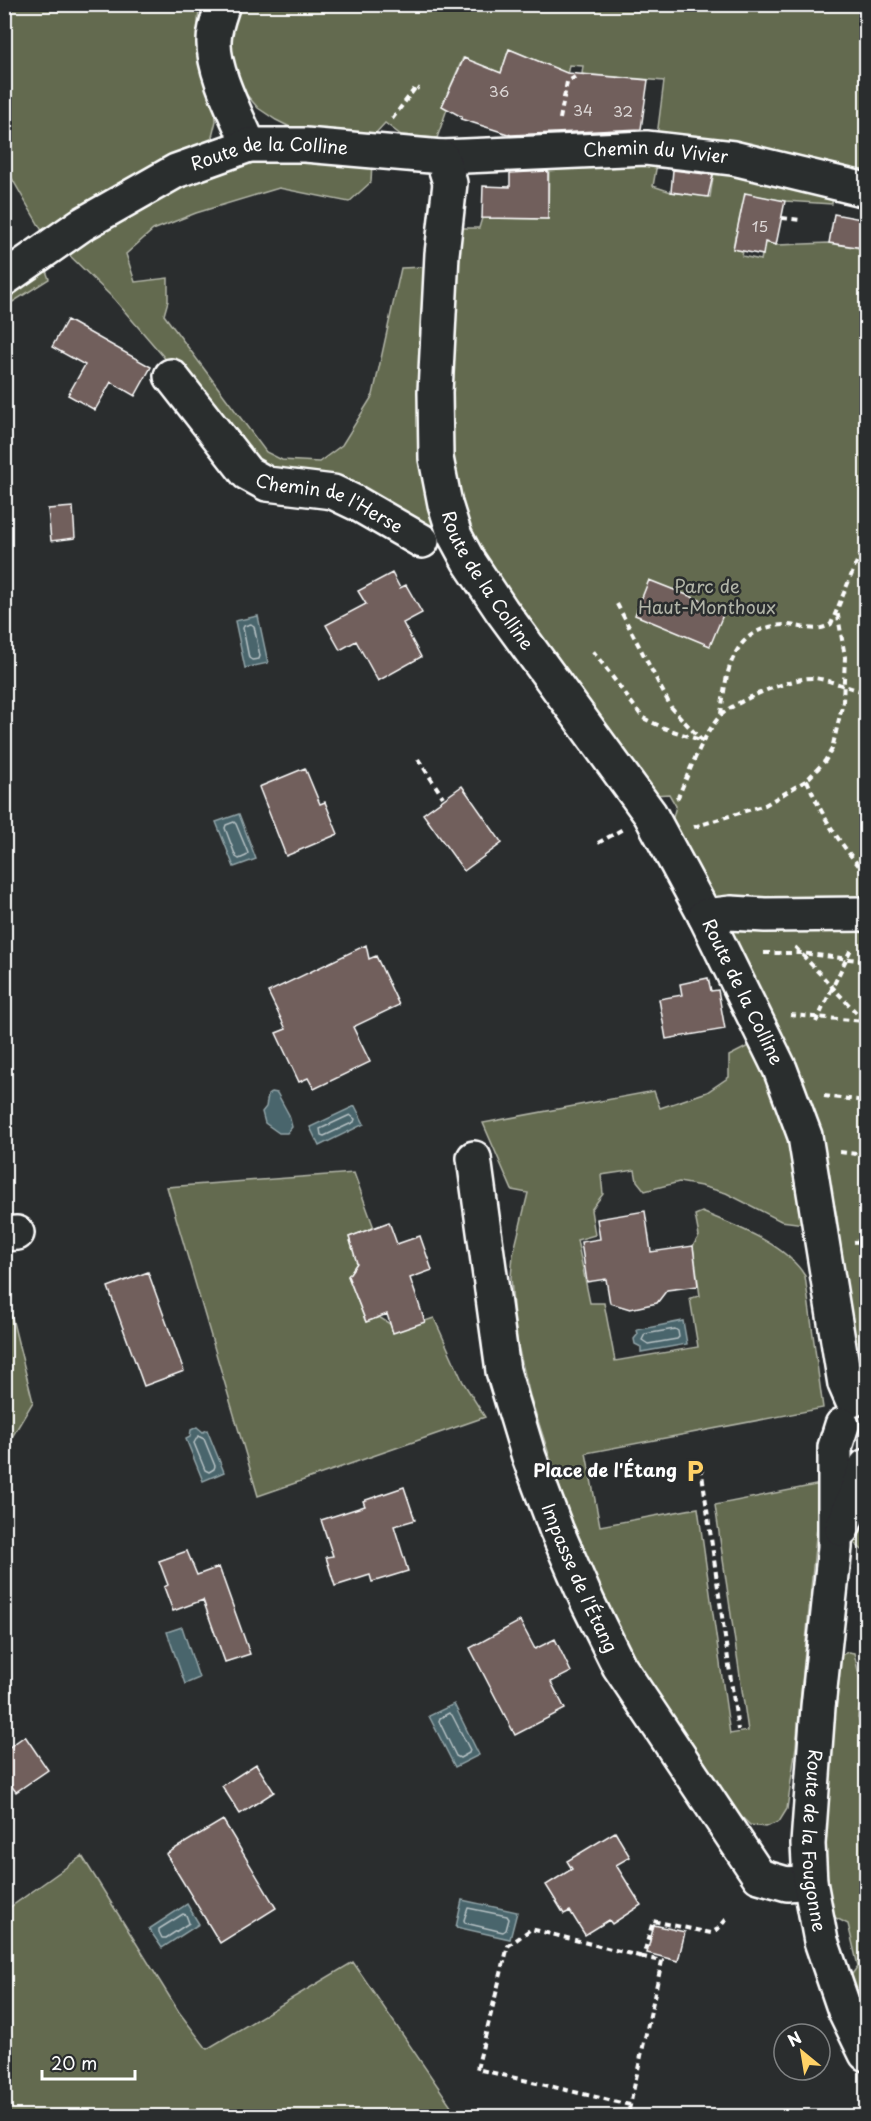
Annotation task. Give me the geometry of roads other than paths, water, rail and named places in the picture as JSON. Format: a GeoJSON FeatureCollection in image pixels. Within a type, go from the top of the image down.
{"type":"FeatureCollection","features":[{"type":"Feature","properties":{"kind":"street"},"geometry":{"type":"LineString","coordinates":[[223,4],[215,29],[215,57],[249,145]]}},
{"type":"Feature","properties":{"kind":"street","name":"Route de la Colline"},"geometry":{"type":"LineString","coordinates":[[4,279],[81,225],[176,171],[249,145],[305,145],[442,157],[450,183],[442,254],[435,392],[436,458],[455,536],[468,561],[502,611],[650,814],[705,916],[780,1069],[804,1136],[845,1384],[857,1415]]}},
{"type":"Feature","properties":{"kind":"street","name":"Chemin du Vivier"},"geometry":{"type":"LineString","coordinates":[[442,157],[646,148],[733,158],[867,190]]}},
{"type":"Feature","properties":{"kind":"street","name":"Chemin de l'Herse"},"geometry":{"type":"LineString","coordinates":[[171,376],[247,473],[267,484],[333,492],[423,541]]}},
{"type":"Feature","properties":{"kind":"street"},"geometry":{"type":"LineString","coordinates":[[705,916],[731,913],[861,925]]}},
{"type":"Feature","properties":{"kind":"street","name":"Impasse de l'Étang"},"geometry":{"type":"LineString","coordinates":[[474,1158],[503,1371],[556,1529],[588,1603],[619,1666],[759,1876],[787,1884],[810,1882]]}},
{"type":"Feature","properties":{"kind":"street","name":"Route de la Fougonne"},"geometry":{"type":"LineString","coordinates":[[857,1415],[835,1448],[835,1547],[809,1809],[808,1844],[810,1882],[820,1941],[845,2011],[867,2054]]}},
{"type":"Feature","properties":{"kind":"street","name":"Route de la Fougonne"},"geometry":{"type":"LineString","coordinates":[[835,1547],[867,1466]]}},
{"type":"Feature","properties":{"kind":"water"},"geometry":{"type":"Polygon","coordinates":[[[258,616],[268,663],[245,668],[235,621],[258,616]]]}},
{"type":"Feature","properties":{"kind":"water"},"geometry":{"type":"Polygon","coordinates":[[[239,814],[256,859],[234,867],[216,822],[239,814]]]}},
{"type":"Feature","properties":{"kind":"water"},"geometry":{"type":"Polygon","coordinates":[[[272,1092],[277,1093],[289,1115],[292,1127],[287,1133],[279,1133],[265,1123],[262,1112],[266,1107],[268,1095],[272,1092]]]}},
{"type":"Feature","properties":{"kind":"water"},"geometry":{"type":"Polygon","coordinates":[[[355,1106],[364,1124],[319,1146],[310,1127],[355,1106]]]}},
{"type":"Feature","properties":{"kind":"water"},"geometry":{"type":"Polygon","coordinates":[[[683,1321],[687,1344],[641,1352],[641,1347],[635,1344],[637,1330],[683,1321]]]}},
{"type":"Feature","properties":{"kind":"water"},"geometry":{"type":"Polygon","coordinates":[[[197,1427],[203,1432],[207,1430],[224,1472],[203,1481],[186,1439],[190,1437],[191,1430],[197,1427]]]}},
{"type":"Feature","properties":{"kind":"water"},"geometry":{"type":"Polygon","coordinates":[[[182,1627],[199,1678],[185,1684],[167,1632],[182,1627]]]}},
{"type":"Feature","properties":{"kind":"water"},"geometry":{"type":"Polygon","coordinates":[[[454,1704],[479,1755],[455,1767],[429,1716],[454,1704]]]}},
{"type":"Feature","properties":{"kind":"water"},"geometry":{"type":"Polygon","coordinates":[[[462,1900],[517,1912],[510,1939],[456,1927],[462,1900]]]}},
{"type":"Feature","properties":{"kind":"water"},"geometry":{"type":"Polygon","coordinates":[[[187,1904],[199,1924],[162,1948],[149,1929],[187,1904]]]}},
{"type":"Feature","properties":{"kind":"place","name":"Place de l'Étang"},"geometry":{"type":"Point","coordinates":[695,1471]}},
{"type":"Feature","properties":{"kind":"park label","name":"Parc de Haut-Monthoux"},"geometry":{"type":"Point","coordinates":[707,597]}}]}
